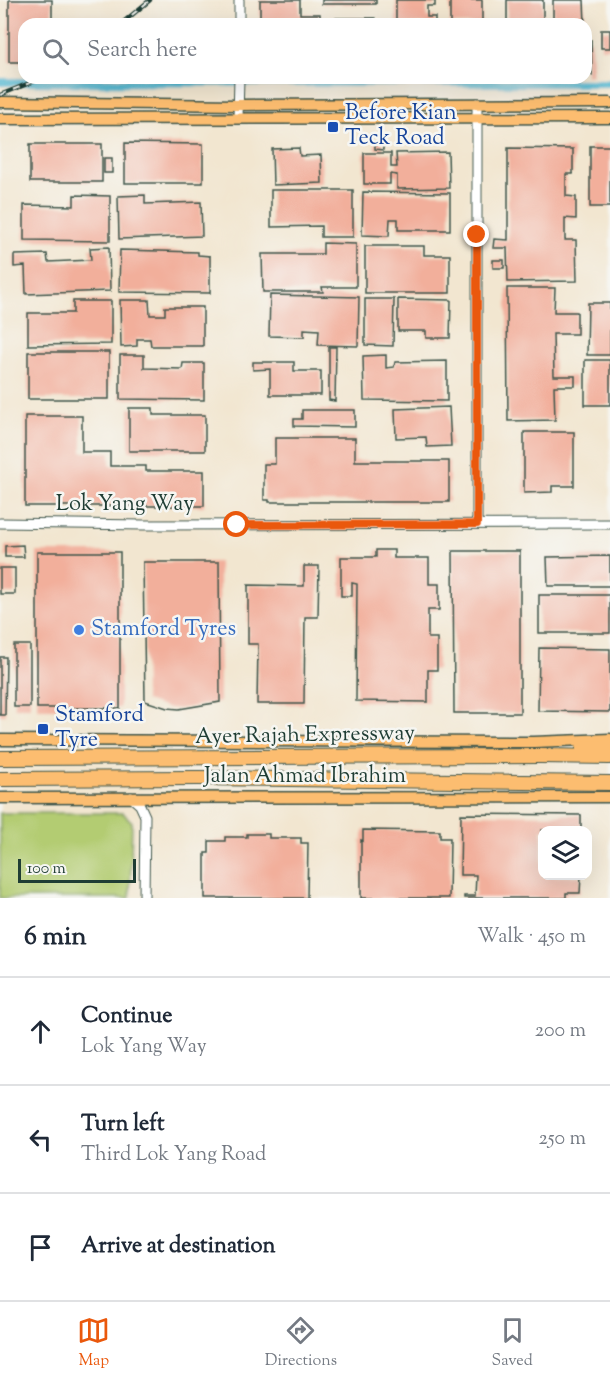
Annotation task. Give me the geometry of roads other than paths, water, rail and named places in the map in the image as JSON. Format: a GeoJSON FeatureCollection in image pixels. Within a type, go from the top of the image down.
{"type":"FeatureCollection","features":[{"type":"Feature","properties":{"kind":"highway"},"geometry":{"type":"LineString","coordinates":[[540,756],[551,750],[610,747]]}},
{"type":"Feature","properties":{"kind":"highway","name":"Ayer Rajah Expressway"},"geometry":{"type":"LineString","coordinates":[[0,758],[610,757]]}},
{"type":"Feature","properties":{"kind":"highway","name":"Ayer Rajah Expressway"},"geometry":{"type":"LineString","coordinates":[[0,779],[610,783]]}},
{"type":"Feature","properties":{"kind":"main road"},"geometry":{"type":"LineString","coordinates":[[0,102],[238,105],[610,103]]}},
{"type":"Feature","properties":{"kind":"main road"},"geometry":{"type":"LineString","coordinates":[[0,119],[610,118]]}},
{"type":"Feature","properties":{"kind":"main road","name":"Jalan Ahmad Ibrahim"},"geometry":{"type":"LineString","coordinates":[[0,740],[534,742],[610,739]]}},
{"type":"Feature","properties":{"kind":"main road","name":"Jalan Ahmad Ibrahim"},"geometry":{"type":"LineString","coordinates":[[0,798],[610,797]]}},
{"type":"Feature","properties":{"kind":"street"},"geometry":{"type":"LineString","coordinates":[[239,0],[239,18]]}},
{"type":"Feature","properties":{"kind":"street"},"geometry":{"type":"LineString","coordinates":[[238,118],[239,84]]}},
{"type":"Feature","properties":{"kind":"street"},"geometry":{"type":"LineString","coordinates":[[477,103],[477,524]]}},
{"type":"Feature","properties":{"kind":"street","name":"Lok Yang Way"},"geometry":{"type":"LineString","coordinates":[[0,523],[610,524]]}},
{"type":"Feature","properties":{"kind":"street"},"geometry":{"type":"LineString","coordinates":[[131,797],[140,805],[145,816],[144,898]]}},
{"type":"Feature","properties":{"kind":"street"},"geometry":{"type":"LineString","coordinates":[[145,816],[152,804],[160,797]]}},
{"type":"Feature","properties":{"kind":"waterway"},"geometry":{"type":"LineString","coordinates":[[0,82],[18,82]]}},
{"type":"Feature","properties":{"kind":"waterway"},"geometry":{"type":"LineString","coordinates":[[592,83],[610,83]]}},
{"type":"Feature","properties":{"kind":"railway"},"geometry":{"type":"LineString","coordinates":[[128,18],[150,0]]}},
{"type":"Feature","properties":{"kind":"railway"},"geometry":{"type":"LineString","coordinates":[[0,95],[27,84]]}},
{"type":"Feature","properties":{"kind":"place","name":"Before Kian Teck Road"},"geometry":{"type":"Point","coordinates":[333,127]}},
{"type":"Feature","properties":{"kind":"place","name":"Stamford Tyres"},"geometry":{"type":"Point","coordinates":[79,630]}},
{"type":"Feature","properties":{"kind":"place","name":"Stamford Tyre"},"geometry":{"type":"Point","coordinates":[43,729]}}]}
